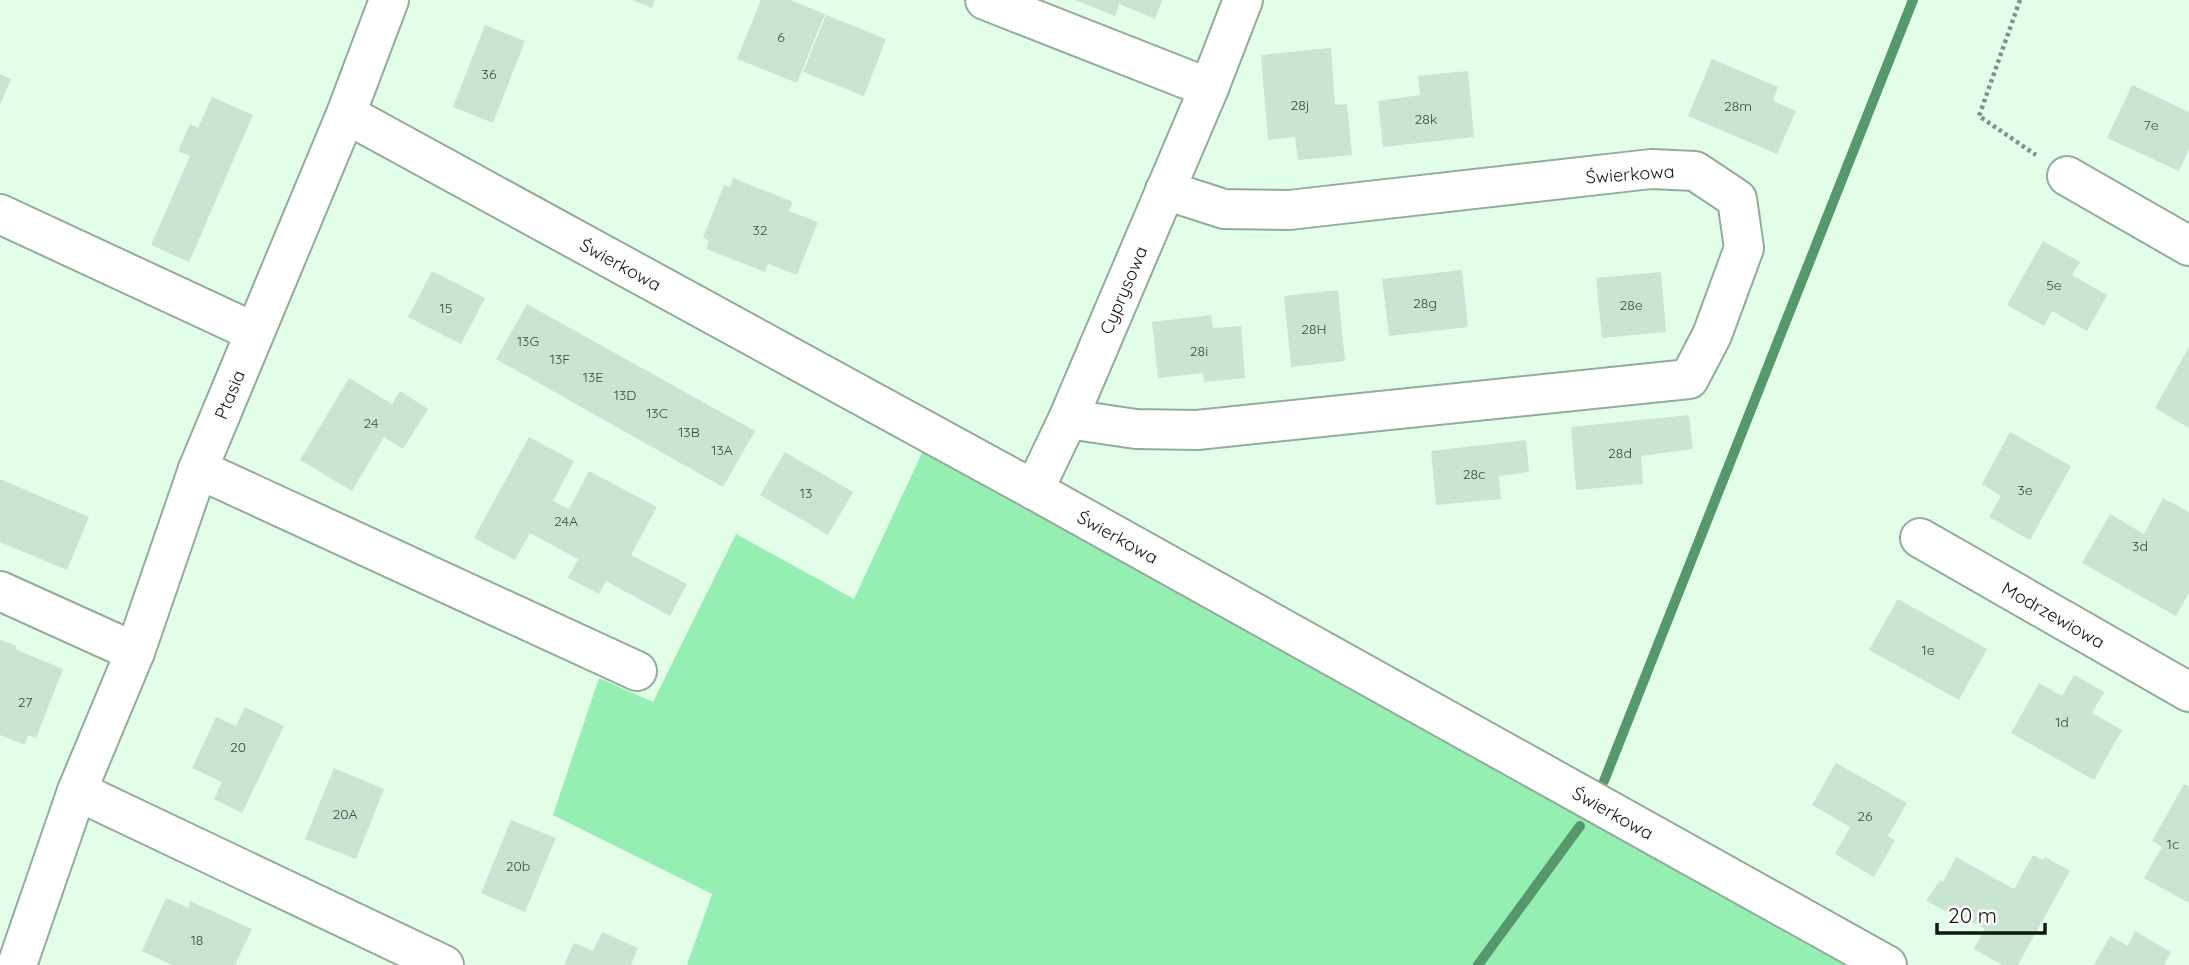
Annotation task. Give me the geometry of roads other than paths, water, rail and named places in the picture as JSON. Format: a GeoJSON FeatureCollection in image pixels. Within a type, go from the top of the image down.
{"type":"FeatureCollection","features":[{"type":"Feature","properties":{"kind":"street","name":"Ptasia"},"geometry":{"type":"LineString","coordinates":[[17,965],[78,791],[135,652],[198,469],[346,114],[389,0]]}},
{"type":"Feature","properties":{"kind":"street"},"geometry":{"type":"LineString","coordinates":[[985,0],[1209,89]]}},
{"type":"Feature","properties":{"kind":"street","name":"Cyprysowa"},"geometry":{"type":"LineString","coordinates":[[1034,490],[1068,419],[1209,89],[1243,0]]}},
{"type":"Feature","properties":{"kind":"street","name":"Świerkowa"},"geometry":{"type":"LineString","coordinates":[[346,114],[1034,490],[1887,965]]}},
{"type":"Feature","properties":{"kind":"street","name":"Świerkowa"},"geometry":{"type":"LineString","coordinates":[[1068,419],[1136,429],[1196,430],[1689,379],[1712,335],[1744,248],[1737,199],[1695,171],[1651,169],[1289,210],[1224,209],[1165,190]]}},
{"type":"Feature","properties":{"kind":"street"},"geometry":{"type":"LineString","coordinates":[[2067,176],[2189,246]]}},
{"type":"Feature","properties":{"kind":"street"},"geometry":{"type":"LineString","coordinates":[[0,214],[254,332]]}},
{"type":"Feature","properties":{"kind":"street"},"geometry":{"type":"LineString","coordinates":[[198,469],[637,671]]}},
{"type":"Feature","properties":{"kind":"street","name":"Modrzewiowa"},"geometry":{"type":"LineString","coordinates":[[1920,538],[2189,692]]}},
{"type":"Feature","properties":{"kind":"street"},"geometry":{"type":"LineString","coordinates":[[0,591],[135,652]]}},
{"type":"Feature","properties":{"kind":"street"},"geometry":{"type":"LineString","coordinates":[[78,791],[444,965]]}},
{"type":"Feature","properties":{"kind":"waterway"},"geometry":{"type":"LineString","coordinates":[[1604,781],[1913,0]]}},
{"type":"Feature","properties":{"kind":"waterway"},"geometry":{"type":"LineString","coordinates":[[1478,965],[1580,826]]}}]}
